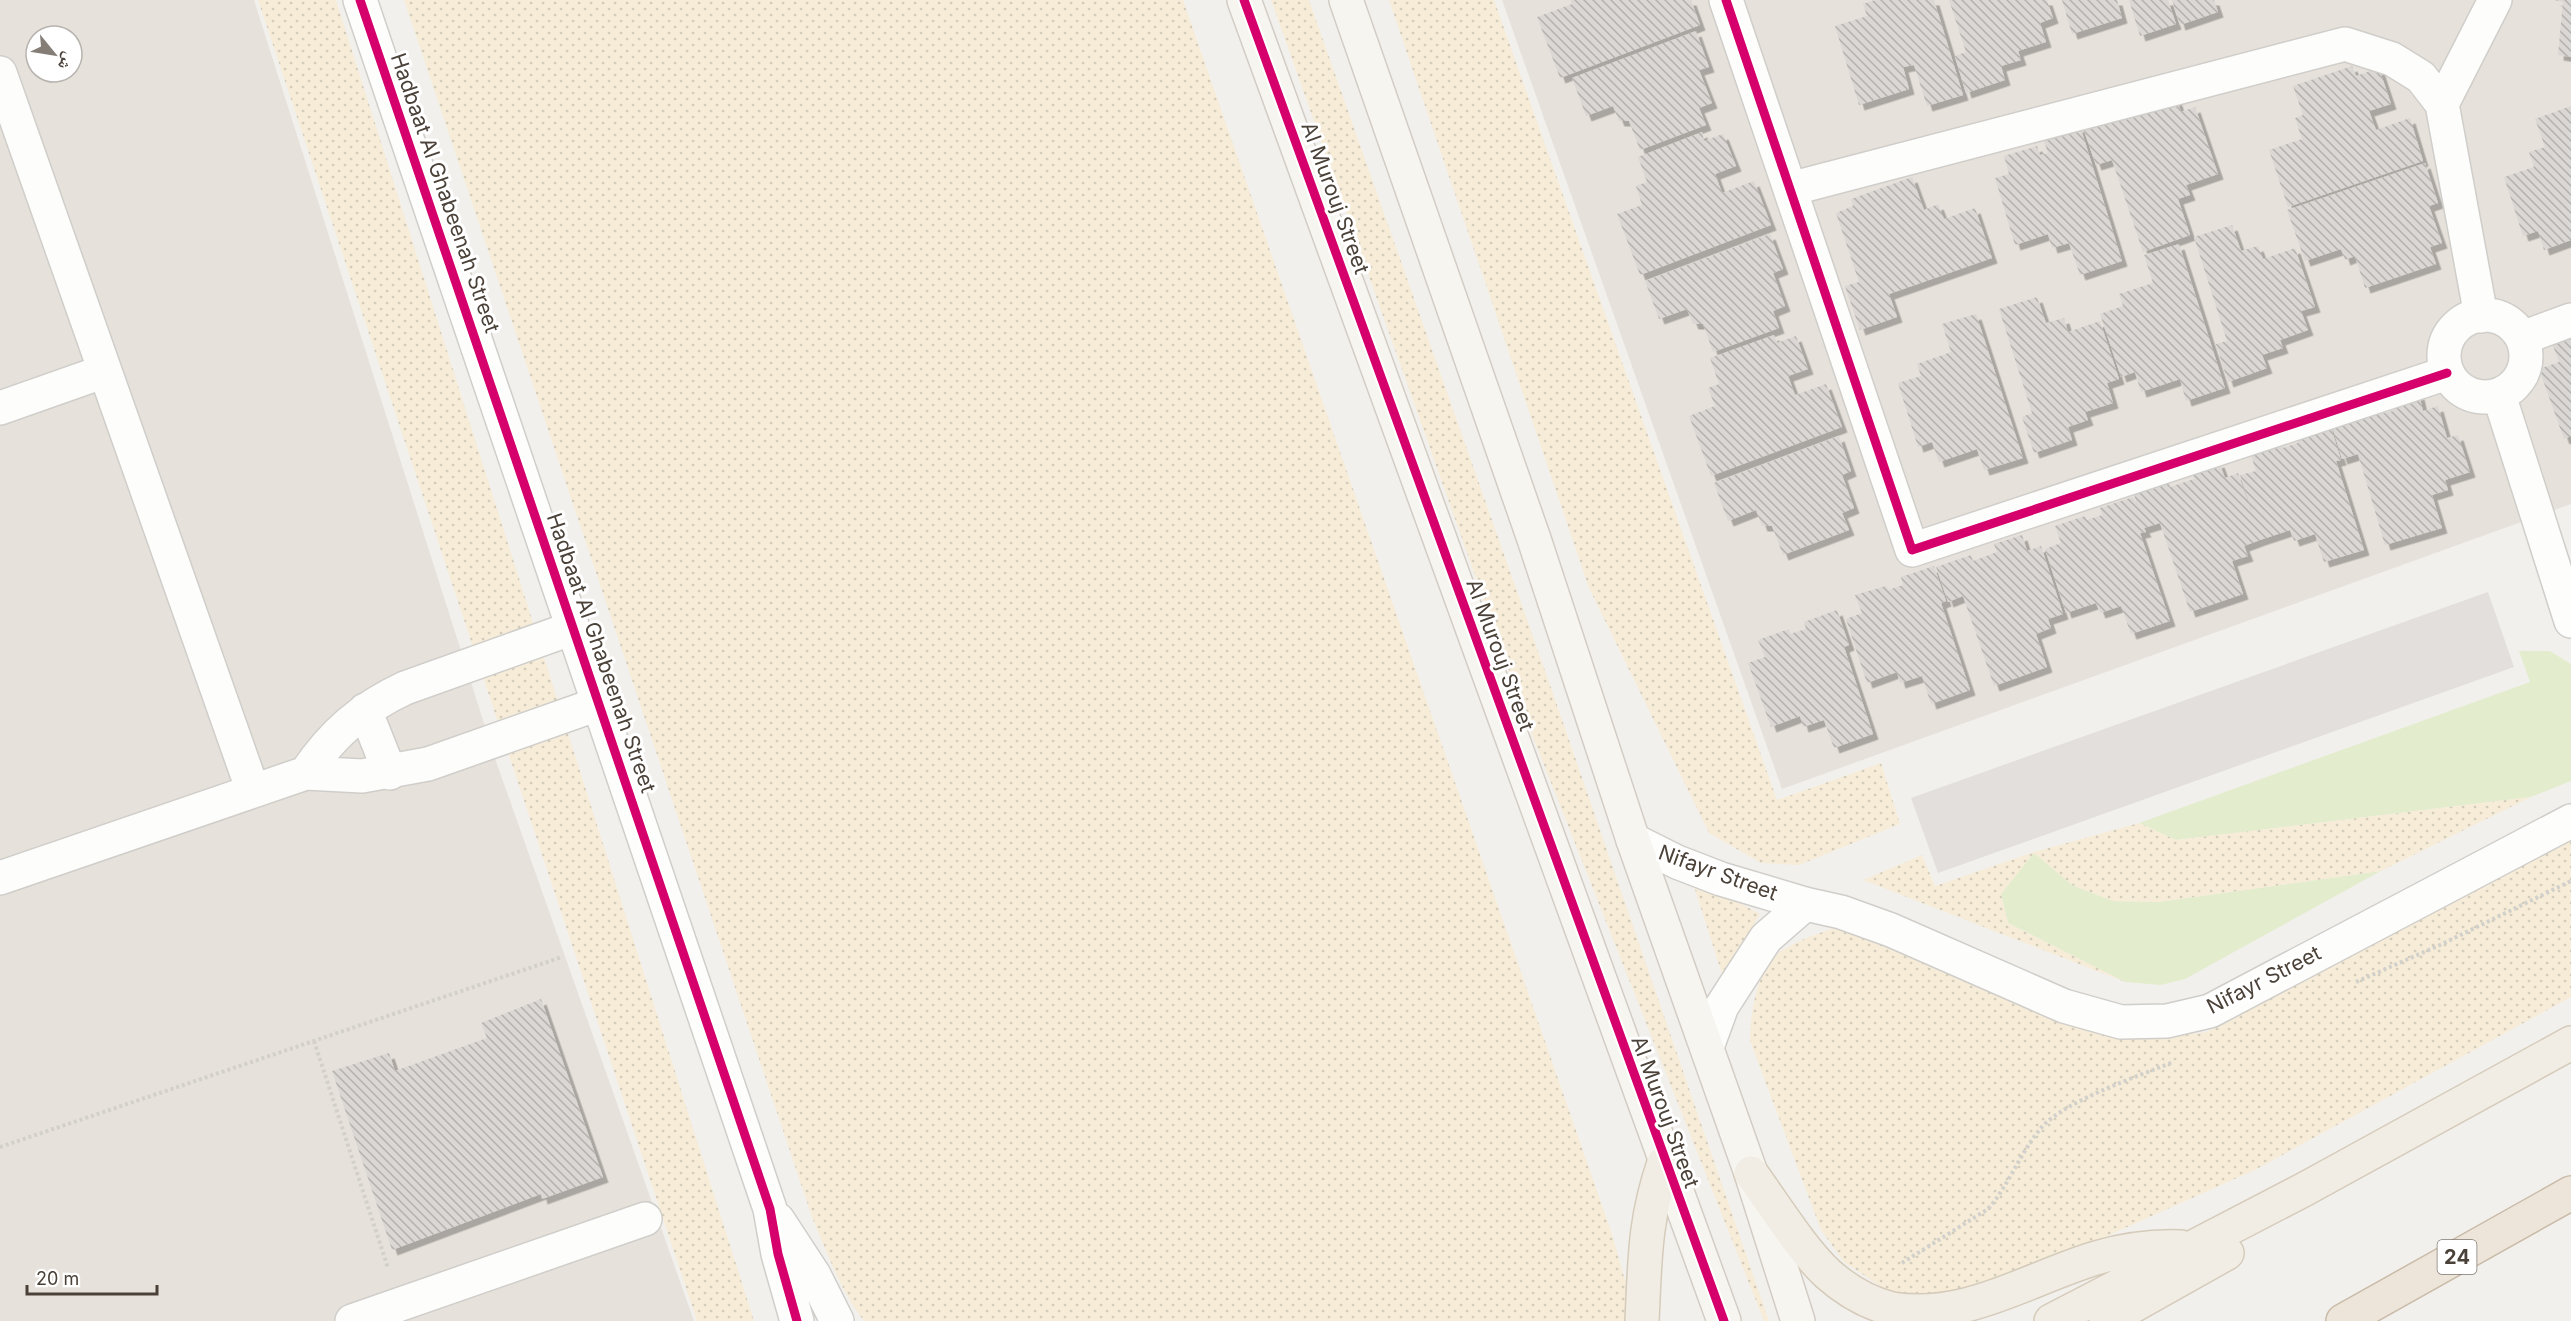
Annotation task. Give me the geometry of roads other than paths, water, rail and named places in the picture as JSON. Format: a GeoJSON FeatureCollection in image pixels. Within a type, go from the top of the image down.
{"type":"FeatureCollection","features":[{"type":"Feature","properties":{"kind":"highway","name":"24"},"geometry":{"type":"LineString","coordinates":[[2343,1321],[2571,1193]]}},
{"type":"Feature","properties":{"kind":"main road"},"geometry":{"type":"LineString","coordinates":[[2051,1321],[2305,1190],[2571,1043]]}},
{"type":"Feature","properties":{"kind":"main road"},"geometry":{"type":"LineString","coordinates":[[1642,1321],[1647,1227],[1653,1194],[1664,1162]]}},
{"type":"Feature","properties":{"kind":"main road"},"geometry":{"type":"LineString","coordinates":[[1750,1173],[1828,1274],[1861,1298],[1904,1312],[1928,1315],[1952,1313],[1976,1307],[2094,1258],[2117,1252],[2158,1247],[2192,1247]]}},
{"type":"Feature","properties":{"kind":"main road"},"geometry":{"type":"LineString","coordinates":[[2106,1321],[2237,1246],[2262,1228],[2305,1190]]}},
{"type":"Feature","properties":{"kind":"street","name":"Hadbaat Al Ghabeenah Street"},"geometry":{"type":"LineString","coordinates":[[360,0],[770,1209],[778,1254],[797,1321]]}},
{"type":"Feature","properties":{"kind":"street","name":"Al Murouj Street"},"geometry":{"type":"LineString","coordinates":[[1244,0],[1664,1162],[1724,1321]]}},
{"type":"Feature","properties":{"kind":"street"},"geometry":{"type":"LineString","coordinates":[[1346,0],[1534,539],[1633,840],[1707,1047],[1798,1321]]}},
{"type":"Feature","properties":{"kind":"street"},"geometry":{"type":"LineString","coordinates":[[2442,104],[2495,0]]}},
{"type":"Feature","properties":{"kind":"street"},"geometry":{"type":"LineString","coordinates":[[1730,3],[1912,550],[2447,373]]}},
{"type":"Feature","properties":{"kind":"street"},"geometry":{"type":"LineString","coordinates":[[1790,189],[2345,44],[2392,59],[2421,77],[2442,104],[2481,316]]}},
{"type":"Feature","properties":{"kind":"street"},"geometry":{"type":"LineString","coordinates":[[0,73],[253,791]]}},
{"type":"Feature","properties":{"kind":"street"},"geometry":{"type":"LineString","coordinates":[[2494,316],[2516,328],[2522,338],[2526,360],[2523,372],[2509,390],[2499,395],[2487,397],[2469,394],[2454,384],[2447,373],[2445,348],[2450,336],[2469,318],[2494,316]]}},
{"type":"Feature","properties":{"kind":"street"},"geometry":{"type":"LineString","coordinates":[[2522,338],[2571,320]]}},
{"type":"Feature","properties":{"kind":"street"},"geometry":{"type":"LineString","coordinates":[[0,408],[105,371]]}},
{"type":"Feature","properties":{"kind":"street"},"geometry":{"type":"LineString","coordinates":[[2499,395],[2571,621]]}},
{"type":"Feature","properties":{"kind":"street"},"geometry":{"type":"LineString","coordinates":[[306,773],[322,749],[342,728],[365,710],[405,688],[573,628]]}},
{"type":"Feature","properties":{"kind":"street"},"geometry":{"type":"LineString","coordinates":[[0,878],[306,773],[362,777],[390,773],[428,764],[598,704]]}},
{"type":"Feature","properties":{"kind":"street"},"geometry":{"type":"LineString","coordinates":[[365,710],[390,773]]}},
{"type":"Feature","properties":{"kind":"street","name":"Nifayr Street"},"geometry":{"type":"LineString","coordinates":[[1633,840],[1677,862],[1721,879],[1805,904],[1841,912],[1891,930],[2064,1006],[2121,1022],[2167,1022],[2210,1011],[2571,821]]}},
{"type":"Feature","properties":{"kind":"street","name":"Nifayr Street"},"geometry":{"type":"LineString","coordinates":[[1707,1047],[1722,1006],[1766,938],[1805,904]]}},
{"type":"Feature","properties":{"kind":"street","name":"Hadbaat Al Ghabeenah Street"},"geometry":{"type":"LineString","coordinates":[[770,1209],[814,1275],[837,1321]]}},
{"type":"Feature","properties":{"kind":"street"},"geometry":{"type":"LineString","coordinates":[[352,1321],[645,1220]]}}]}
